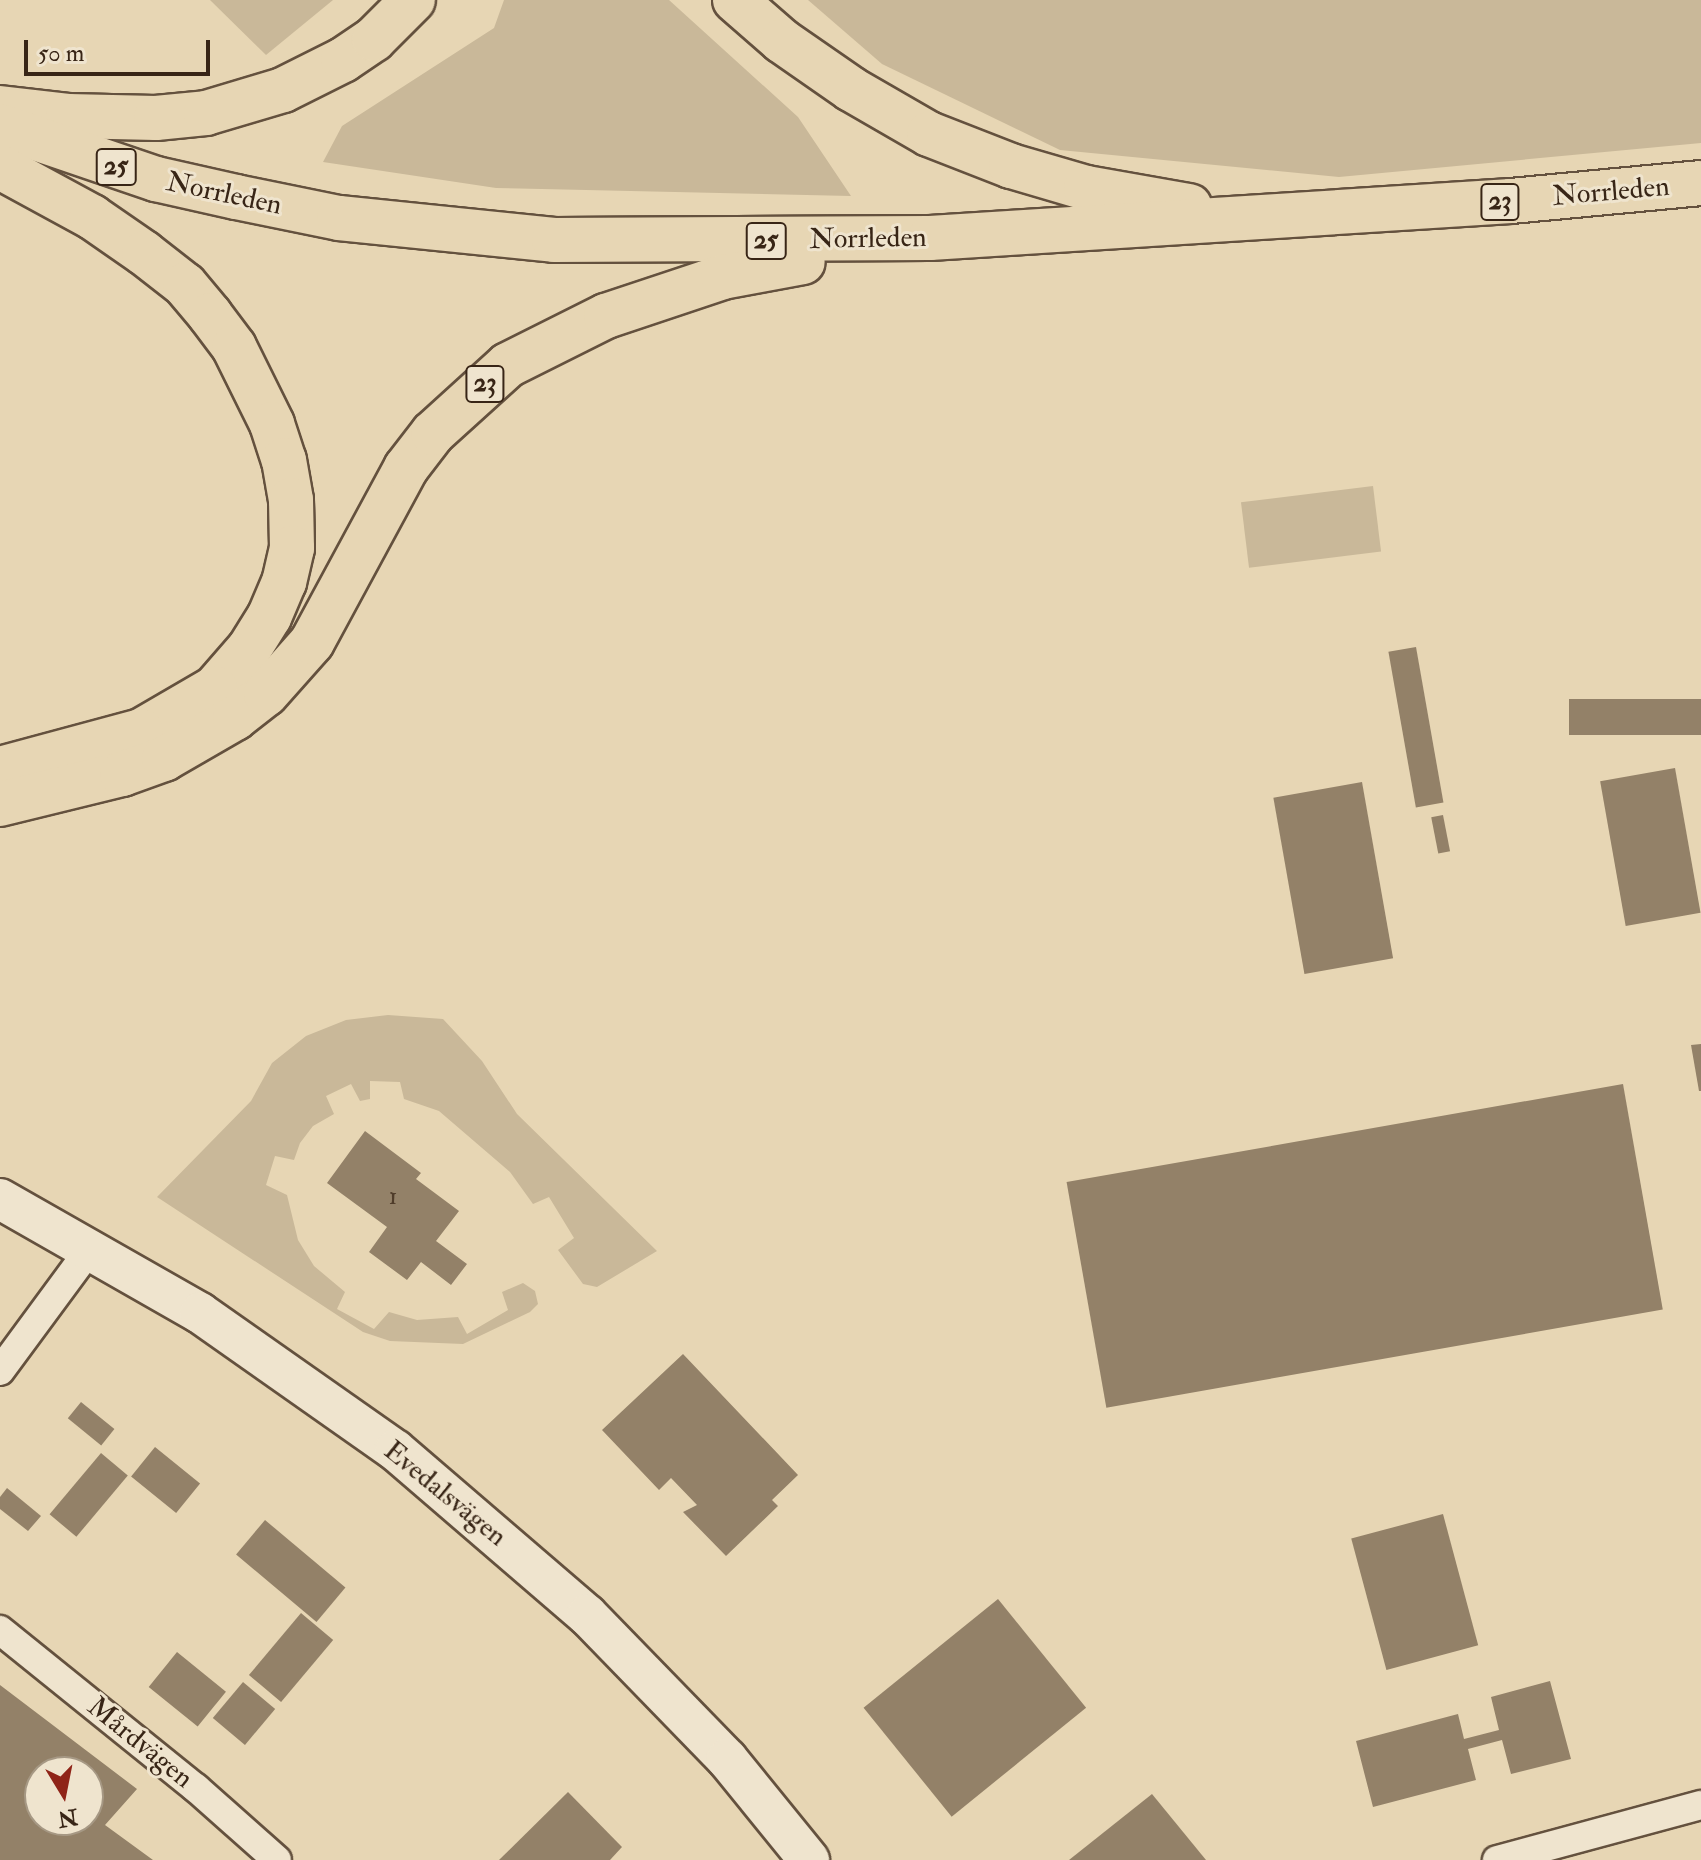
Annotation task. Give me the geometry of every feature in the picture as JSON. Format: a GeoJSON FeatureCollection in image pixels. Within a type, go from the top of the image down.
{"type":"FeatureCollection","features":[{"type":"Feature","properties":{"kind":"highway"},"geometry":{"type":"LineString","coordinates":[[0,108],[68,116],[156,118],[206,113],[283,90],[332,65],[374,39],[413,0]]}},
{"type":"Feature","properties":{"kind":"highway","name":"23"},"geometry":{"type":"LineString","coordinates":[[735,0],[782,41],[851,89],[929,134],[1011,166],[1086,188],[1183,206],[1299,215]]}},
{"type":"Feature","properties":{"kind":"highway","name":"Norrleden"},"geometry":{"type":"LineString","coordinates":[[0,126],[112,166],[236,197],[339,218],[554,240],[930,238],[1511,201],[1701,183]]}},
{"type":"Feature","properties":{"kind":"highway","name":"Norrleden"},"geometry":{"type":"LineString","coordinates":[[0,157],[218,216],[336,240],[553,259],[803,262],[1382,236],[1701,208]]}},
{"type":"Feature","properties":{"kind":"highway"},"geometry":{"type":"LineString","coordinates":[[0,167],[92,217],[144,253],[185,285],[210,315],[234,347],[272,424],[284,460],[291,500],[292,548],[284,582],[269,617],[248,650],[215,688],[141,731],[0,769]]}},
{"type":"Feature","properties":{"kind":"highway","name":"23"},"geometry":{"type":"LineString","coordinates":[[0,804],[122,774],[164,759],[235,718],[266,694],[312,642],[406,468],[433,433],[508,365],[551,340],[618,311],[723,277],[803,262]]}},
{"type":"Feature","properties":{"kind":"street","name":"Evedalsvägen"},"geometry":{"type":"LineString","coordinates":[[6,1201],[200,1313],[395,1450],[587,1615],[727,1759],[809,1860]]}},
{"type":"Feature","properties":{"kind":"street"},"geometry":{"type":"LineString","coordinates":[[0,1371],[90,1249]]}},
{"type":"Feature","properties":{"kind":"street","name":"Mårdvägen"},"geometry":{"type":"LineString","coordinates":[[0,1630],[196,1788],[277,1860]]}},
{"type":"Feature","properties":{"kind":"street"},"geometry":{"type":"LineString","coordinates":[[1497,1860],[1701,1805]]}},
{"type":"Feature","properties":{"kind":"shaded area"},"geometry":{"type":"Polygon","coordinates":[[[210,0],[333,0],[266,55],[210,0]]]}},
{"type":"Feature","properties":{"kind":"shaded area"},"geometry":{"type":"Polygon","coordinates":[[[504,0],[669,0],[798,117],[851,196],[496,188],[323,162],[342,126],[494,28],[504,0]]]}},
{"type":"Feature","properties":{"kind":"shaded area"},"geometry":{"type":"Polygon","coordinates":[[[808,0],[1701,0],[1701,143],[1339,177],[1060,150],[882,64],[808,0]]]}},
{"type":"Feature","properties":{"kind":"shaded area"},"geometry":{"type":"Polygon","coordinates":[[[1373,486],[1381,552],[1249,568],[1241,502],[1373,486]]]}},
{"type":"Feature","properties":{"kind":"shaded area"},"geometry":{"type":"Polygon","coordinates":[[[388,1015],[443,1019],[482,1061],[517,1114],[657,1251],[597,1287],[583,1284],[558,1250],[574,1238],[549,1197],[533,1204],[510,1172],[439,1111],[404,1099],[400,1082],[370,1081],[370,1099],[360,1101],[351,1084],[326,1096],[334,1114],[313,1126],[300,1143],[294,1160],[275,1156],[266,1185],[287,1195],[298,1240],[314,1266],[345,1292],[337,1309],[374,1329],[389,1312],[417,1320],[458,1317],[467,1334],[508,1310],[502,1292],[523,1283],[535,1291],[538,1304],[530,1312],[463,1344],[390,1341],[363,1332],[157,1197],[251,1101],[272,1063],[306,1036],[346,1020],[388,1015]]]}},
{"type":"Feature","properties":{"kind":"building"},"geometry":{"type":"Polygon","coordinates":[[[1416,647],[1443,803],[1416,807],[1388,652],[1416,647]]]}},
{"type":"Feature","properties":{"kind":"building"},"geometry":{"type":"Polygon","coordinates":[[[1569,699],[1701,699],[1701,735],[1569,735],[1569,699]]]}},
{"type":"Feature","properties":{"kind":"building"},"geometry":{"type":"Polygon","coordinates":[[[1675,768],[1701,913],[1626,926],[1600,781],[1675,768]]]}},
{"type":"Feature","properties":{"kind":"building"},"geometry":{"type":"Polygon","coordinates":[[[1362,782],[1393,958],[1304,974],[1273,798],[1362,782]]]}},
{"type":"Feature","properties":{"kind":"building"},"geometry":{"type":"Polygon","coordinates":[[[1443,815],[1450,851],[1438,854],[1431,817],[1443,815]]]}},
{"type":"Feature","properties":{"kind":"building"},"geometry":{"type":"Polygon","coordinates":[[[1701,1044],[1701,1091],[1699,1091],[1691,1045],[1701,1044]]]}},
{"type":"Feature","properties":{"kind":"building"},"geometry":{"type":"Polygon","coordinates":[[[1623,1084],[1663,1310],[1106,1408],[1067,1182],[1623,1084]]]}},
{"type":"Feature","properties":{"kind":"building"},"geometry":{"type":"Polygon","coordinates":[[[365,1131],[421,1173],[416,1179],[459,1211],[436,1241],[467,1264],[451,1285],[421,1262],[407,1280],[369,1252],[387,1227],[327,1183],[365,1131]]]}},
{"type":"Feature","properties":{"kind":"building"},"geometry":{"type":"Polygon","coordinates":[[[683,1354],[798,1475],[772,1500],[778,1506],[726,1556],[683,1512],[697,1505],[671,1478],[659,1490],[602,1430],[683,1354]]]}},
{"type":"Feature","properties":{"kind":"building"},"geometry":{"type":"Polygon","coordinates":[[[81,1402],[114,1429],[101,1445],[68,1418],[81,1402]]]}},
{"type":"Feature","properties":{"kind":"building"},"geometry":{"type":"Polygon","coordinates":[[[155,1447],[200,1484],[176,1513],[131,1477],[155,1447]]]}},
{"type":"Feature","properties":{"kind":"building"},"geometry":{"type":"Polygon","coordinates":[[[101,1453],[128,1475],[76,1537],[50,1514],[101,1453]]]}},
{"type":"Feature","properties":{"kind":"building"},"geometry":{"type":"Polygon","coordinates":[[[7,1488],[41,1516],[28,1531],[0,1509],[0,1497],[7,1488]]]}},
{"type":"Feature","properties":{"kind":"building"},"geometry":{"type":"Polygon","coordinates":[[[1443,1514],[1478,1645],[1386,1670],[1351,1539],[1443,1514]]]}},
{"type":"Feature","properties":{"kind":"building"},"geometry":{"type":"Polygon","coordinates":[[[265,1520],[345,1587],[317,1622],[236,1554],[265,1520]]]}},
{"type":"Feature","properties":{"kind":"building"},"geometry":{"type":"Polygon","coordinates":[[[998,1599],[1086,1708],[952,1817],[864,1708],[998,1599]]]}},
{"type":"Feature","properties":{"kind":"building"},"geometry":{"type":"Polygon","coordinates":[[[301,1613],[333,1640],[281,1702],[249,1675],[301,1613]]]}},
{"type":"Feature","properties":{"kind":"building"},"geometry":{"type":"Polygon","coordinates":[[[177,1652],[226,1692],[198,1727],[149,1687],[177,1652]]]}},
{"type":"Feature","properties":{"kind":"building"},"geometry":{"type":"Polygon","coordinates":[[[1550,1681],[1571,1759],[1511,1774],[1502,1740],[1468,1749],[1476,1780],[1373,1807],[1356,1741],[1458,1714],[1464,1739],[1499,1730],[1491,1697],[1550,1681]]]}},
{"type":"Feature","properties":{"kind":"building"},"geometry":{"type":"Polygon","coordinates":[[[243,1682],[275,1709],[245,1745],[213,1718],[243,1682]]]}},
{"type":"Feature","properties":{"kind":"building"},"geometry":{"type":"Polygon","coordinates":[[[0,1685],[94,1756],[24,1756],[24,1836],[104,1836],[104,1764],[137,1789],[105,1825],[153,1860],[0,1860],[0,1685]]]}},
{"type":"Feature","properties":{"kind":"building"},"geometry":{"type":"Polygon","coordinates":[[[568,1792],[622,1847],[610,1860],[499,1860],[568,1792]]]}},
{"type":"Feature","properties":{"kind":"building"},"geometry":{"type":"Polygon","coordinates":[[[1152,1794],[1206,1860],[1069,1860],[1152,1794]]]}}]}
